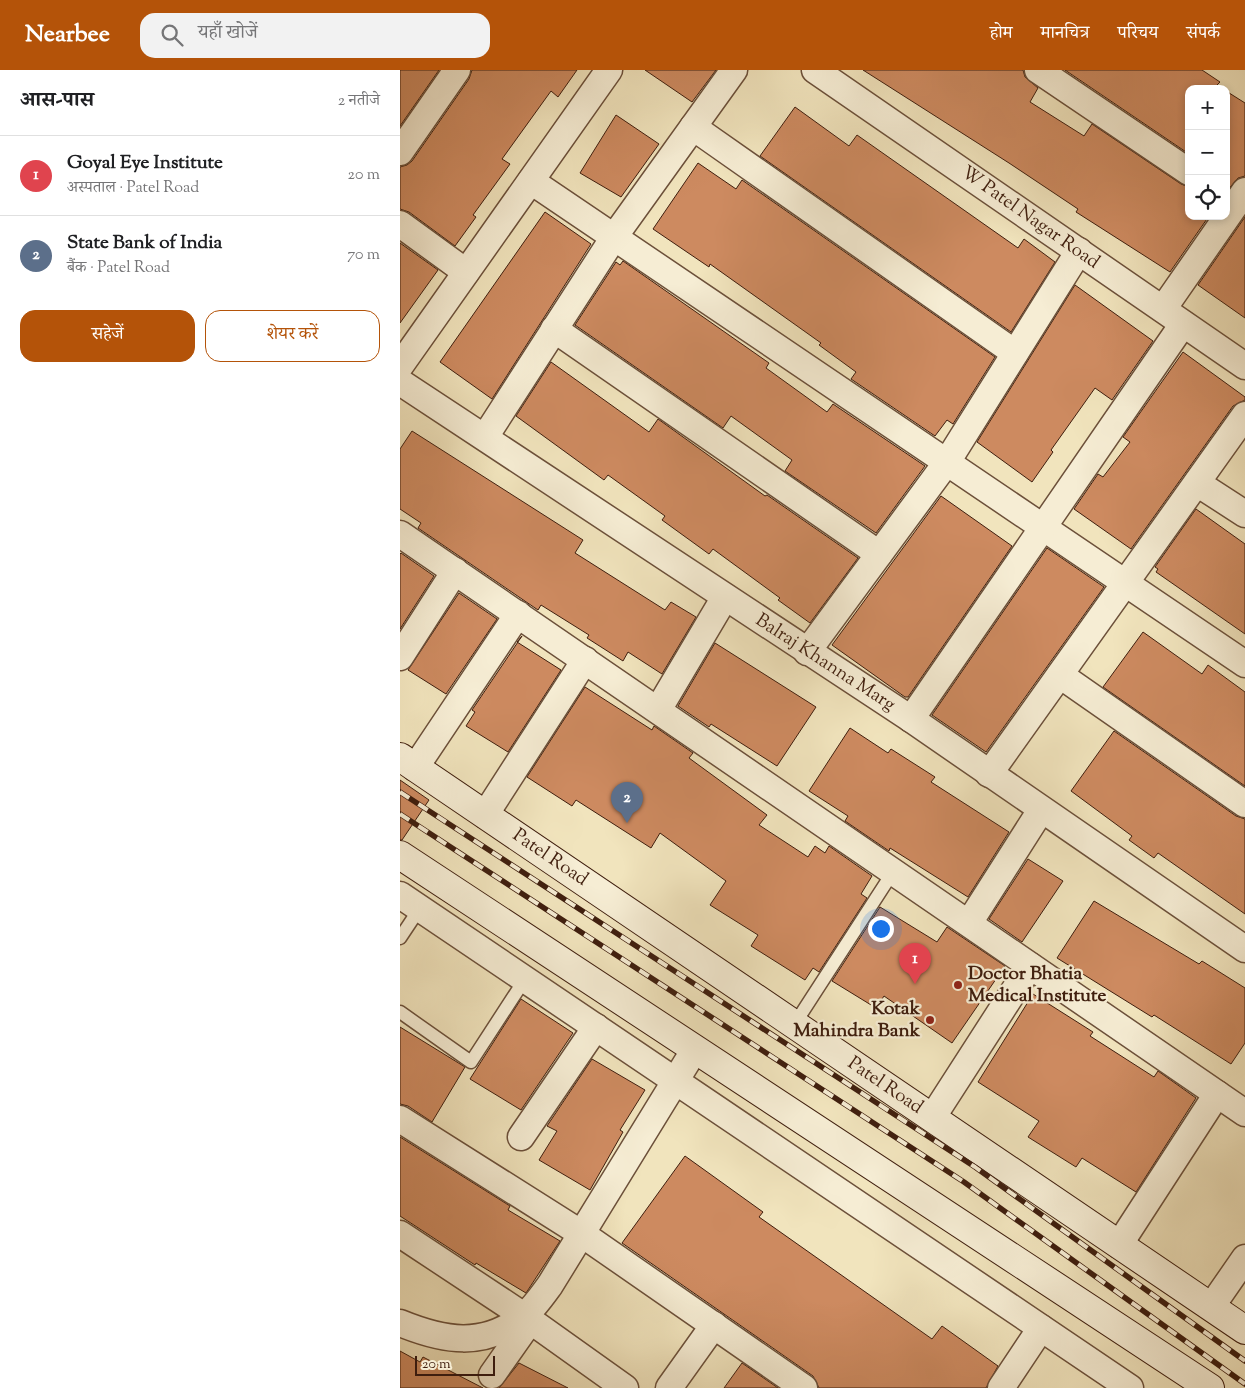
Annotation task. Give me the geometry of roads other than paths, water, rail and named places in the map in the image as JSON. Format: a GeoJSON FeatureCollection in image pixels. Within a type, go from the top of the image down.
{"type":"FeatureCollection","features":[{"type":"Feature","properties":{"kind":"main road","name":"Patel Road"},"geometry":{"type":"LineString","coordinates":[[408,763],[1245,1330]]}},
{"type":"Feature","properties":{"kind":"main road"},"geometry":{"type":"LineString","coordinates":[[400,855],[1210,1388]]}},
{"type":"Feature","properties":{"kind":"street"},"geometry":{"type":"LineString","coordinates":[[400,152],[457,70]]}},
{"type":"Feature","properties":{"kind":"street"},"geometry":{"type":"LineString","coordinates":[[485,437],[614,237],[734,70]]}},
{"type":"Feature","properties":{"kind":"street","name":"W Patel Nagar Road"},"geometry":{"type":"LineString","coordinates":[[815,70],[1245,366]]}},
{"type":"Feature","properties":{"kind":"street"},"geometry":{"type":"LineString","coordinates":[[1038,70],[1185,169]]}},
{"type":"Feature","properties":{"kind":"street"},"geometry":{"type":"LineString","coordinates":[[400,366],[532,181],[607,71]]}},
{"type":"Feature","properties":{"kind":"street"},"geometry":{"type":"LineString","coordinates":[[693,127],[1015,353]]}},
{"type":"Feature","properties":{"kind":"street"},"geometry":{"type":"LineString","coordinates":[[532,181],[1245,664]]}},
{"type":"Feature","properties":{"kind":"street"},"geometry":{"type":"LineString","coordinates":[[911,719],[1043,527],[1173,316],[1236,197]]}},
{"type":"Feature","properties":{"kind":"street"},"geometry":{"type":"LineString","coordinates":[[400,224],[466,272]]}},
{"type":"Feature","properties":{"kind":"street"},"geometry":{"type":"LineString","coordinates":[[807,652],[947,462],[1079,251]]}},
{"type":"Feature","properties":{"kind":"street"},"geometry":{"type":"LineString","coordinates":[[554,330],[879,554]]}},
{"type":"Feature","properties":{"kind":"street","name":"Balraj Khanna Marg"},"geometry":{"type":"LineString","coordinates":[[400,382],[911,719],[1245,949]]}},
{"type":"Feature","properties":{"kind":"street"},"geometry":{"type":"LineString","coordinates":[[989,774],[1245,415]]}},
{"type":"Feature","properties":{"kind":"street"},"geometry":{"type":"LineString","coordinates":[[1197,483],[1245,514]]}},
{"type":"Feature","properties":{"kind":"street"},"geometry":{"type":"LineString","coordinates":[[400,534],[1245,1113]]}},
{"type":"Feature","properties":{"kind":"street"},"geometry":{"type":"LineString","coordinates":[[400,657],[455,571]]}},
{"type":"Feature","properties":{"kind":"street"},"geometry":{"type":"LineString","coordinates":[[658,710],[725,597]]}},
{"type":"Feature","properties":{"kind":"street"},"geometry":{"type":"LineString","coordinates":[[408,763],[518,614]]}},
{"type":"Feature","properties":{"kind":"street"},"geometry":{"type":"LineString","coordinates":[[485,815],[585,660]]}},
{"type":"Feature","properties":{"kind":"street"},"geometry":{"type":"LineString","coordinates":[[1060,675],[1245,804]]}},
{"type":"Feature","properties":{"kind":"street"},"geometry":{"type":"LineString","coordinates":[[968,923],[1041,810]]}},
{"type":"Feature","properties":{"kind":"street"},"geometry":{"type":"LineString","coordinates":[[410,902],[1130,1388]]}},
{"type":"Feature","properties":{"kind":"street"},"geometry":{"type":"LineString","coordinates":[[932,1118],[1030,966]]}},
{"type":"Feature","properties":{"kind":"street"},"geometry":{"type":"LineString","coordinates":[[521,1137],[596,1027]]}},
{"type":"Feature","properties":{"kind":"street"},"geometry":{"type":"LineString","coordinates":[[492,1375],[582,1234],[695,1049]]}},
{"type":"Feature","properties":{"kind":"street"},"geometry":{"type":"LineString","coordinates":[[1119,1245],[1217,1094]]}},
{"type":"Feature","properties":{"kind":"street"},"geometry":{"type":"LineString","coordinates":[[400,1119],[582,1234],[804,1388]]}},
{"type":"Feature","properties":{"kind":"street"},"geometry":{"type":"LineString","coordinates":[[400,1234],[527,1319],[625,1388]]}},
{"type":"Feature","properties":{"kind":"street"},"geometry":{"type":"LineString","coordinates":[[1211,1307],[1245,1258]]}},
{"type":"Feature","properties":{"kind":"street"},"geometry":{"type":"LineString","coordinates":[[400,1323],[418,1330],[461,1340],[495,1335],[527,1319]]}},
{"type":"Feature","properties":{"kind":"street"},"geometry":{"type":"LineString","coordinates":[[668,1388],[714,1325]]}},
{"type":"Feature","properties":{"kind":"street"},"geometry":{"type":"LineString","coordinates":[[1001,1388],[1041,1328]]}},
{"type":"Feature","properties":{"kind":"lane"},"geometry":{"type":"LineString","coordinates":[[794,1025],[893,872]]}},
{"type":"Feature","properties":{"kind":"lane"},"geometry":{"type":"LineString","coordinates":[[400,938],[410,902]]}},
{"type":"Feature","properties":{"kind":"lane"},"geometry":{"type":"LineString","coordinates":[[400,1012],[471,1062],[525,979]]}},
{"type":"Feature","properties":{"kind":"railway"},"geometry":{"type":"LineString","coordinates":[[400,792],[975,1167],[1245,1361]]}},
{"type":"Feature","properties":{"kind":"railway"},"geometry":{"type":"LineString","coordinates":[[400,814],[964,1182],[1245,1384]]}},
{"type":"Feature","properties":{"kind":"place","name":"State Bank of India"},"geometry":{"type":"Point","coordinates":[627,823]}},
{"type":"Feature","properties":{"kind":"place","name":"Goyal Eye Institute"},"geometry":{"type":"Point","coordinates":[915,984]}},
{"type":"Feature","properties":{"kind":"place","name":"Doctor Bhatia Medical Institute"},"geometry":{"type":"Point","coordinates":[958,985]}},
{"type":"Feature","properties":{"kind":"place","name":"Kotak Mahindra Bank"},"geometry":{"type":"Point","coordinates":[930,1020]}}]}
